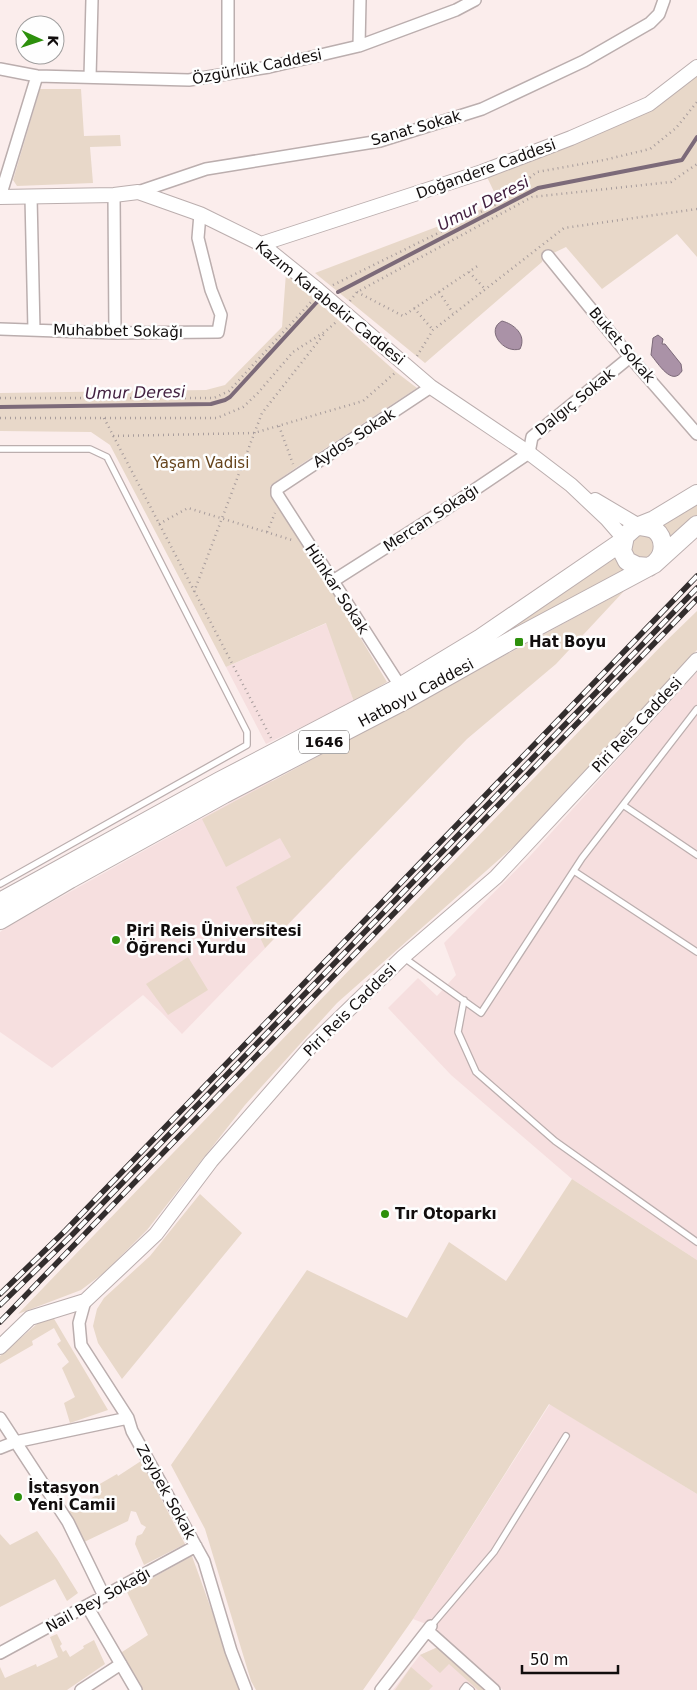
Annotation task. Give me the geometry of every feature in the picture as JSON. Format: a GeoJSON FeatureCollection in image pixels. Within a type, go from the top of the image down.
{"type":"FeatureCollection","features":[{"type":"Feature","properties":{"kind":"main road","name":"Hatboyu Caddesi"},"geometry":{"type":"LineString","coordinates":[[0,920],[153,832],[404,693],[623,540],[630,531],[654,520],[697,494]]}},
{"type":"Feature","properties":{"kind":"main road"},"geometry":{"type":"LineString","coordinates":[[623,540],[622,551],[627,561],[636,566],[652,566],[662,555],[661,538],[655,530],[639,526]]}},
{"type":"Feature","properties":{"kind":"main road","name":"Hatboyu Caddesi"},"geometry":{"type":"LineString","coordinates":[[0,902],[278,750],[404,693],[510,641],[652,566],[697,526]]}},
{"type":"Feature","properties":{"kind":"street"},"geometry":{"type":"LineString","coordinates":[[90,77],[92,0]]}},
{"type":"Feature","properties":{"kind":"street"},"geometry":{"type":"LineString","coordinates":[[228,0],[228,74]]}},
{"type":"Feature","properties":{"kind":"street"},"geometry":{"type":"LineString","coordinates":[[358,46],[360,0]]}},
{"type":"Feature","properties":{"kind":"street","name":"Özgürlük Caddesi"},"geometry":{"type":"LineString","coordinates":[[0,69],[37,76],[189,80],[268,67],[358,46],[456,10],[475,0]]}},
{"type":"Feature","properties":{"kind":"street","name":"Sanat Sokak"},"geometry":{"type":"LineString","coordinates":[[138,192],[206,169],[380,141],[482,109],[584,61],[650,24],[659,14],[664,0]]}},
{"type":"Feature","properties":{"kind":"street","name":"Doğandere Caddesi"},"geometry":{"type":"LineString","coordinates":[[261,244],[482,172],[571,138],[649,104],[697,67]]}},
{"type":"Feature","properties":{"kind":"street"},"geometry":{"type":"LineString","coordinates":[[0,197],[37,76]]}},
{"type":"Feature","properties":{"kind":"street","name":"Kazım Karabekir Caddesi"},"geometry":{"type":"LineString","coordinates":[[0,197],[114,196],[138,192],[200,214],[261,244],[326,296],[432,387],[529,453],[571,485]]}},
{"type":"Feature","properties":{"kind":"street"},"geometry":{"type":"LineString","coordinates":[[114,196],[115,333]]}},
{"type":"Feature","properties":{"kind":"street"},"geometry":{"type":"LineString","coordinates":[[32,197],[34,330]]}},
{"type":"Feature","properties":{"kind":"street","name":"Muhabbet Sokağı"},"geometry":{"type":"LineString","coordinates":[[0,329],[115,333],[218,332],[221,315],[211,290],[198,238],[200,214]]}},
{"type":"Feature","properties":{"kind":"street","name":"Buket Sokak"},"geometry":{"type":"LineString","coordinates":[[548,256],[630,357],[697,434]]}},
{"type":"Feature","properties":{"kind":"street","name":"Dalgıç Sokak"},"geometry":{"type":"LineString","coordinates":[[529,453],[532,438],[630,357]]}},
{"type":"Feature","properties":{"kind":"street","name":"Aydos Sokak"},"geometry":{"type":"LineString","coordinates":[[277,489],[432,387]]}},
{"type":"Feature","properties":{"kind":"street","name":"Mercan Sokağı"},"geometry":{"type":"LineString","coordinates":[[333,582],[529,453]]}},
{"type":"Feature","properties":{"kind":"street"},"geometry":{"type":"LineString","coordinates":[[571,485],[639,526]]}},
{"type":"Feature","properties":{"kind":"street"},"geometry":{"type":"LineString","coordinates":[[571,485],[607,519],[623,540]]}},
{"type":"Feature","properties":{"kind":"street","name":"Hünkar Sokak"},"geometry":{"type":"LineString","coordinates":[[277,489],[277,494],[404,693]]}},
{"type":"Feature","properties":{"kind":"street","name":"Piri Reis Caddesi"},"geometry":{"type":"LineString","coordinates":[[0,1347],[30,1318],[85,1301],[156,1234],[211,1161],[312,1046],[403,957],[496,877],[697,660]]}},
{"type":"Feature","properties":{"kind":"street","name":"Zeybek Sokak"},"geometry":{"type":"LineString","coordinates":[[85,1301],[79,1323],[81,1345],[128,1418],[132,1431],[204,1561],[231,1651],[246,1690]]}},
{"type":"Feature","properties":{"kind":"street"},"geometry":{"type":"LineString","coordinates":[[0,1418],[68,1522],[104,1596]]}},
{"type":"Feature","properties":{"kind":"street"},"geometry":{"type":"LineString","coordinates":[[0,1448],[15,1442],[128,1418]]}},
{"type":"Feature","properties":{"kind":"street","name":"Nail Bey Sokağı"},"geometry":{"type":"LineString","coordinates":[[0,1653],[196,1546]]}},
{"type":"Feature","properties":{"kind":"street"},"geometry":{"type":"LineString","coordinates":[[87,1606],[136,1690]]}},
{"type":"Feature","properties":{"kind":"street"},"geometry":{"type":"LineString","coordinates":[[381,1690],[430,1629],[494,1690]]}},
{"type":"Feature","properties":{"kind":"street"},"geometry":{"type":"LineString","coordinates":[[81,1690],[121,1664]]}},
{"type":"Feature","properties":{"kind":"lane"},"geometry":{"type":"LineString","coordinates":[[0,449],[90,449],[106,457],[247,732],[247,745],[0,884]]}},
{"type":"Feature","properties":{"kind":"lane"},"geometry":{"type":"LineString","coordinates":[[403,957],[481,1012],[574,871],[697,709]]}},
{"type":"Feature","properties":{"kind":"lane"},"geometry":{"type":"LineString","coordinates":[[623,805],[697,855]]}},
{"type":"Feature","properties":{"kind":"lane"},"geometry":{"type":"LineString","coordinates":[[574,871],[697,952]]}},
{"type":"Feature","properties":{"kind":"lane"},"geometry":{"type":"LineString","coordinates":[[464,1000],[458,1032],[476,1072],[555,1140],[697,1242]]}},
{"type":"Feature","properties":{"kind":"lane"},"geometry":{"type":"LineString","coordinates":[[430,1629],[494,1552],[566,1436]]}},
{"type":"Feature","properties":{"kind":"lane"},"geometry":{"type":"LineString","coordinates":[[463,1690],[466,1686],[471,1690]]}},
{"type":"Feature","properties":{"kind":"path"},"geometry":{"type":"LineString","coordinates":[[330,286],[497,204],[537,172],[604,160],[650,149],[676,128],[697,102]]}},
{"type":"Feature","properties":{"kind":"path"},"geometry":{"type":"LineString","coordinates":[[350,301],[357,292],[532,197],[671,182],[697,164]]}},
{"type":"Feature","properties":{"kind":"path"},"geometry":{"type":"LineString","coordinates":[[357,292],[403,316],[479,265]]}},
{"type":"Feature","properties":{"kind":"path"},"geometry":{"type":"LineString","coordinates":[[470,272],[485,289]]}},
{"type":"Feature","properties":{"kind":"path"},"geometry":{"type":"LineString","coordinates":[[439,292],[454,314]]}},
{"type":"Feature","properties":{"kind":"path"},"geometry":{"type":"LineString","coordinates":[[0,398],[214,398],[229,391],[314,299]]}},
{"type":"Feature","properties":{"kind":"path"},"geometry":{"type":"LineString","coordinates":[[414,308],[433,330]]}},
{"type":"Feature","properties":{"kind":"path"},"geometry":{"type":"LineString","coordinates":[[194,592],[262,413],[336,320]]}},
{"type":"Feature","properties":{"kind":"path"},"geometry":{"type":"LineString","coordinates":[[0,418],[217,418],[243,407],[257,394],[293,352],[326,331]]}},
{"type":"Feature","properties":{"kind":"path"},"geometry":{"type":"LineString","coordinates":[[113,436],[254,433],[363,401],[396,372]]}},
{"type":"Feature","properties":{"kind":"path"},"geometry":{"type":"LineString","coordinates":[[104,418],[278,750]]}},
{"type":"Feature","properties":{"kind":"path"},"geometry":{"type":"LineString","coordinates":[[279,426],[294,469]]}},
{"type":"Feature","properties":{"kind":"path"},"geometry":{"type":"LineString","coordinates":[[159,524],[188,508],[294,540]]}},
{"type":"Feature","properties":{"kind":"path"},"geometry":{"type":"LineString","coordinates":[[267,532],[276,510]]}},
{"type":"Feature","properties":{"kind":"shaded area"},"geometry":{"type":"Polygon","coordinates":[[[502,321],[515,327],[521,335],[522,344],[520,349],[508,348],[498,340],[495,330],[502,321]]]}},
{"type":"Feature","properties":{"kind":"shaded area"},"geometry":{"type":"Polygon","coordinates":[[[658,335],[663,339],[662,344],[665,344],[681,364],[682,371],[678,375],[674,376],[665,372],[651,355],[653,338],[658,335]]]}},
{"type":"Feature","properties":{"kind":"shaded area"},"geometry":{"type":"Polygon","coordinates":[[[327,623],[354,702],[266,744],[226,667],[327,623]]]}},
{"type":"Feature","properties":{"kind":"shaded area"},"geometry":{"type":"Polygon","coordinates":[[[697,672],[697,1260],[572,1179],[451,1075],[388,1008],[418,978],[437,996],[456,975],[444,943],[531,855],[697,672]]]}},
{"type":"Feature","properties":{"kind":"shaded area"},"geometry":{"type":"Polygon","coordinates":[[[271,780],[335,876],[182,1034],[143,995],[52,1068],[0,1032],[0,932],[271,780]]]}},
{"type":"Feature","properties":{"kind":"shaded area"},"geometry":{"type":"Polygon","coordinates":[[[550,1404],[697,1494],[697,1690],[503,1690],[431,1626],[413,1619],[550,1404]]]}},
{"type":"Feature","properties":{"kind":"shaded area"},"geometry":{"type":"Polygon","coordinates":[[[438,1647],[487,1690],[393,1690],[420,1655],[438,1647]]]}},
{"type":"Feature","properties":{"kind":"green space"},"geometry":{"type":"Polygon","coordinates":[[[697,73],[697,257],[677,234],[602,289],[566,247],[543,258],[542,262],[425,363],[315,273],[476,212],[497,198],[487,177],[697,73]]]}},
{"type":"Feature","properties":{"kind":"green space"},"geometry":{"type":"Polygon","coordinates":[[[40,89],[81,89],[84,136],[120,135],[121,146],[90,147],[93,183],[17,186],[13,180],[40,89]]]}},
{"type":"Feature","properties":{"kind":"green space","name":"Yaşam Vadisi"},"geometry":{"type":"Polygon","coordinates":[[[286,273],[396,372],[417,388],[270,486],[387,682],[354,702],[326,623],[226,667],[110,445],[91,432],[0,431],[0,393],[206,390],[225,385],[282,327],[286,273]]]}},
{"type":"Feature","properties":{"kind":"green space"},"geometry":{"type":"Polygon","coordinates":[[[697,503],[697,515],[669,541],[658,525],[697,503]]]}},
{"type":"Feature","properties":{"kind":"green space"},"geometry":{"type":"Polygon","coordinates":[[[646,533],[657,544],[651,558],[636,559],[630,550],[634,536],[646,533]]]}},
{"type":"Feature","properties":{"kind":"green space"},"geometry":{"type":"Polygon","coordinates":[[[618,553],[628,570],[502,635],[618,553]]]}},
{"type":"Feature","properties":{"kind":"green space"},"geometry":{"type":"Polygon","coordinates":[[[624,591],[556,664],[467,739],[265,948],[236,887],[291,857],[280,838],[226,867],[202,819],[624,591]]]}},
{"type":"Feature","properties":{"kind":"green space"},"geometry":{"type":"Polygon","coordinates":[[[697,611],[697,650],[520,841],[337,1003],[245,1105],[147,1230],[105,1272],[81,1290],[18,1314],[664,643],[697,611]]]}},
{"type":"Feature","properties":{"kind":"green space"},"geometry":{"type":"Polygon","coordinates":[[[188,957],[208,990],[168,1015],[146,984],[188,957]]]}},
{"type":"Feature","properties":{"kind":"green space"},"geometry":{"type":"Polygon","coordinates":[[[572,1179],[697,1260],[697,1494],[549,1404],[413,1619],[363,1690],[256,1690],[251,1681],[205,1529],[171,1465],[307,1270],[407,1318],[449,1242],[506,1281],[572,1179]]]}},
{"type":"Feature","properties":{"kind":"green space"},"geometry":{"type":"Polygon","coordinates":[[[200,1194],[242,1233],[122,1379],[98,1343],[93,1326],[97,1309],[104,1298],[150,1256],[200,1194]]]}},
{"type":"Feature","properties":{"kind":"green space"},"geometry":{"type":"Polygon","coordinates":[[[45,1317],[53,1317],[108,1410],[70,1423],[64,1403],[75,1397],[62,1368],[69,1362],[57,1344],[61,1341],[54,1328],[32,1341],[33,1345],[0,1364],[0,1356],[45,1317]]]}},
{"type":"Feature","properties":{"kind":"green space"},"geometry":{"type":"Polygon","coordinates":[[[141,1461],[185,1544],[144,1565],[135,1544],[137,1536],[142,1534],[146,1527],[141,1524],[136,1512],[131,1511],[128,1521],[82,1543],[68,1512],[102,1492],[98,1485],[117,1474],[118,1476],[141,1461]]]}},
{"type":"Feature","properties":{"kind":"green space"},"geometry":{"type":"Polygon","coordinates":[[[37,1531],[78,1593],[67,1601],[55,1579],[0,1607],[0,1534],[10,1545],[37,1531]]]}},
{"type":"Feature","properties":{"kind":"green space"},"geometry":{"type":"Polygon","coordinates":[[[192,1556],[240,1689],[141,1690],[119,1654],[148,1635],[127,1592],[192,1556]]]}},
{"type":"Feature","properties":{"kind":"green space"},"geometry":{"type":"Polygon","coordinates":[[[57,1634],[62,1644],[60,1646],[63,1652],[66,1650],[70,1657],[94,1640],[105,1664],[67,1690],[0,1690],[0,1667],[5,1678],[36,1664],[37,1667],[58,1657],[50,1637],[57,1634]]]}},
{"type":"Feature","properties":{"kind":"green space"},"geometry":{"type":"Polygon","coordinates":[[[438,1647],[487,1690],[478,1690],[449,1664],[440,1673],[420,1655],[438,1647]]]}},
{"type":"Feature","properties":{"kind":"green space"},"geometry":{"type":"Polygon","coordinates":[[[411,1667],[433,1686],[429,1690],[395,1690],[411,1667]]]}},
{"type":"Feature","properties":{"kind":"waterway","name":"Umur Deresi"},"geometry":{"type":"LineString","coordinates":[[338,292],[538,188],[682,160],[697,137]]}},
{"type":"Feature","properties":{"kind":"waterway","name":"Umur Deresi"},"geometry":{"type":"LineString","coordinates":[[0,407],[211,404],[225,400],[230,397],[317,302]]}},
{"type":"Feature","properties":{"kind":"railway"},"geometry":{"type":"LineString","coordinates":[[0,1294],[66,1230],[697,576]]}},
{"type":"Feature","properties":{"kind":"railway"},"geometry":{"type":"LineString","coordinates":[[0,1305],[71,1236],[697,588]]}},
{"type":"Feature","properties":{"kind":"railway"},"geometry":{"type":"LineString","coordinates":[[0,1322],[697,599]]}},
{"type":"Feature","properties":{"kind":"place","name":"Hat Boyu"},"geometry":{"type":"Point","coordinates":[519,642]}},
{"type":"Feature","properties":{"kind":"place","name":"Piri Reis Üniversitesi Öğrenci Yurdu"},"geometry":{"type":"Point","coordinates":[116,940]}},
{"type":"Feature","properties":{"kind":"place","name":"Tır Otoparkı"},"geometry":{"type":"Point","coordinates":[385,1214]}},
{"type":"Feature","properties":{"kind":"place","name":"İstasyon Yeni Camii"},"geometry":{"type":"Point","coordinates":[18,1497]}}]}
